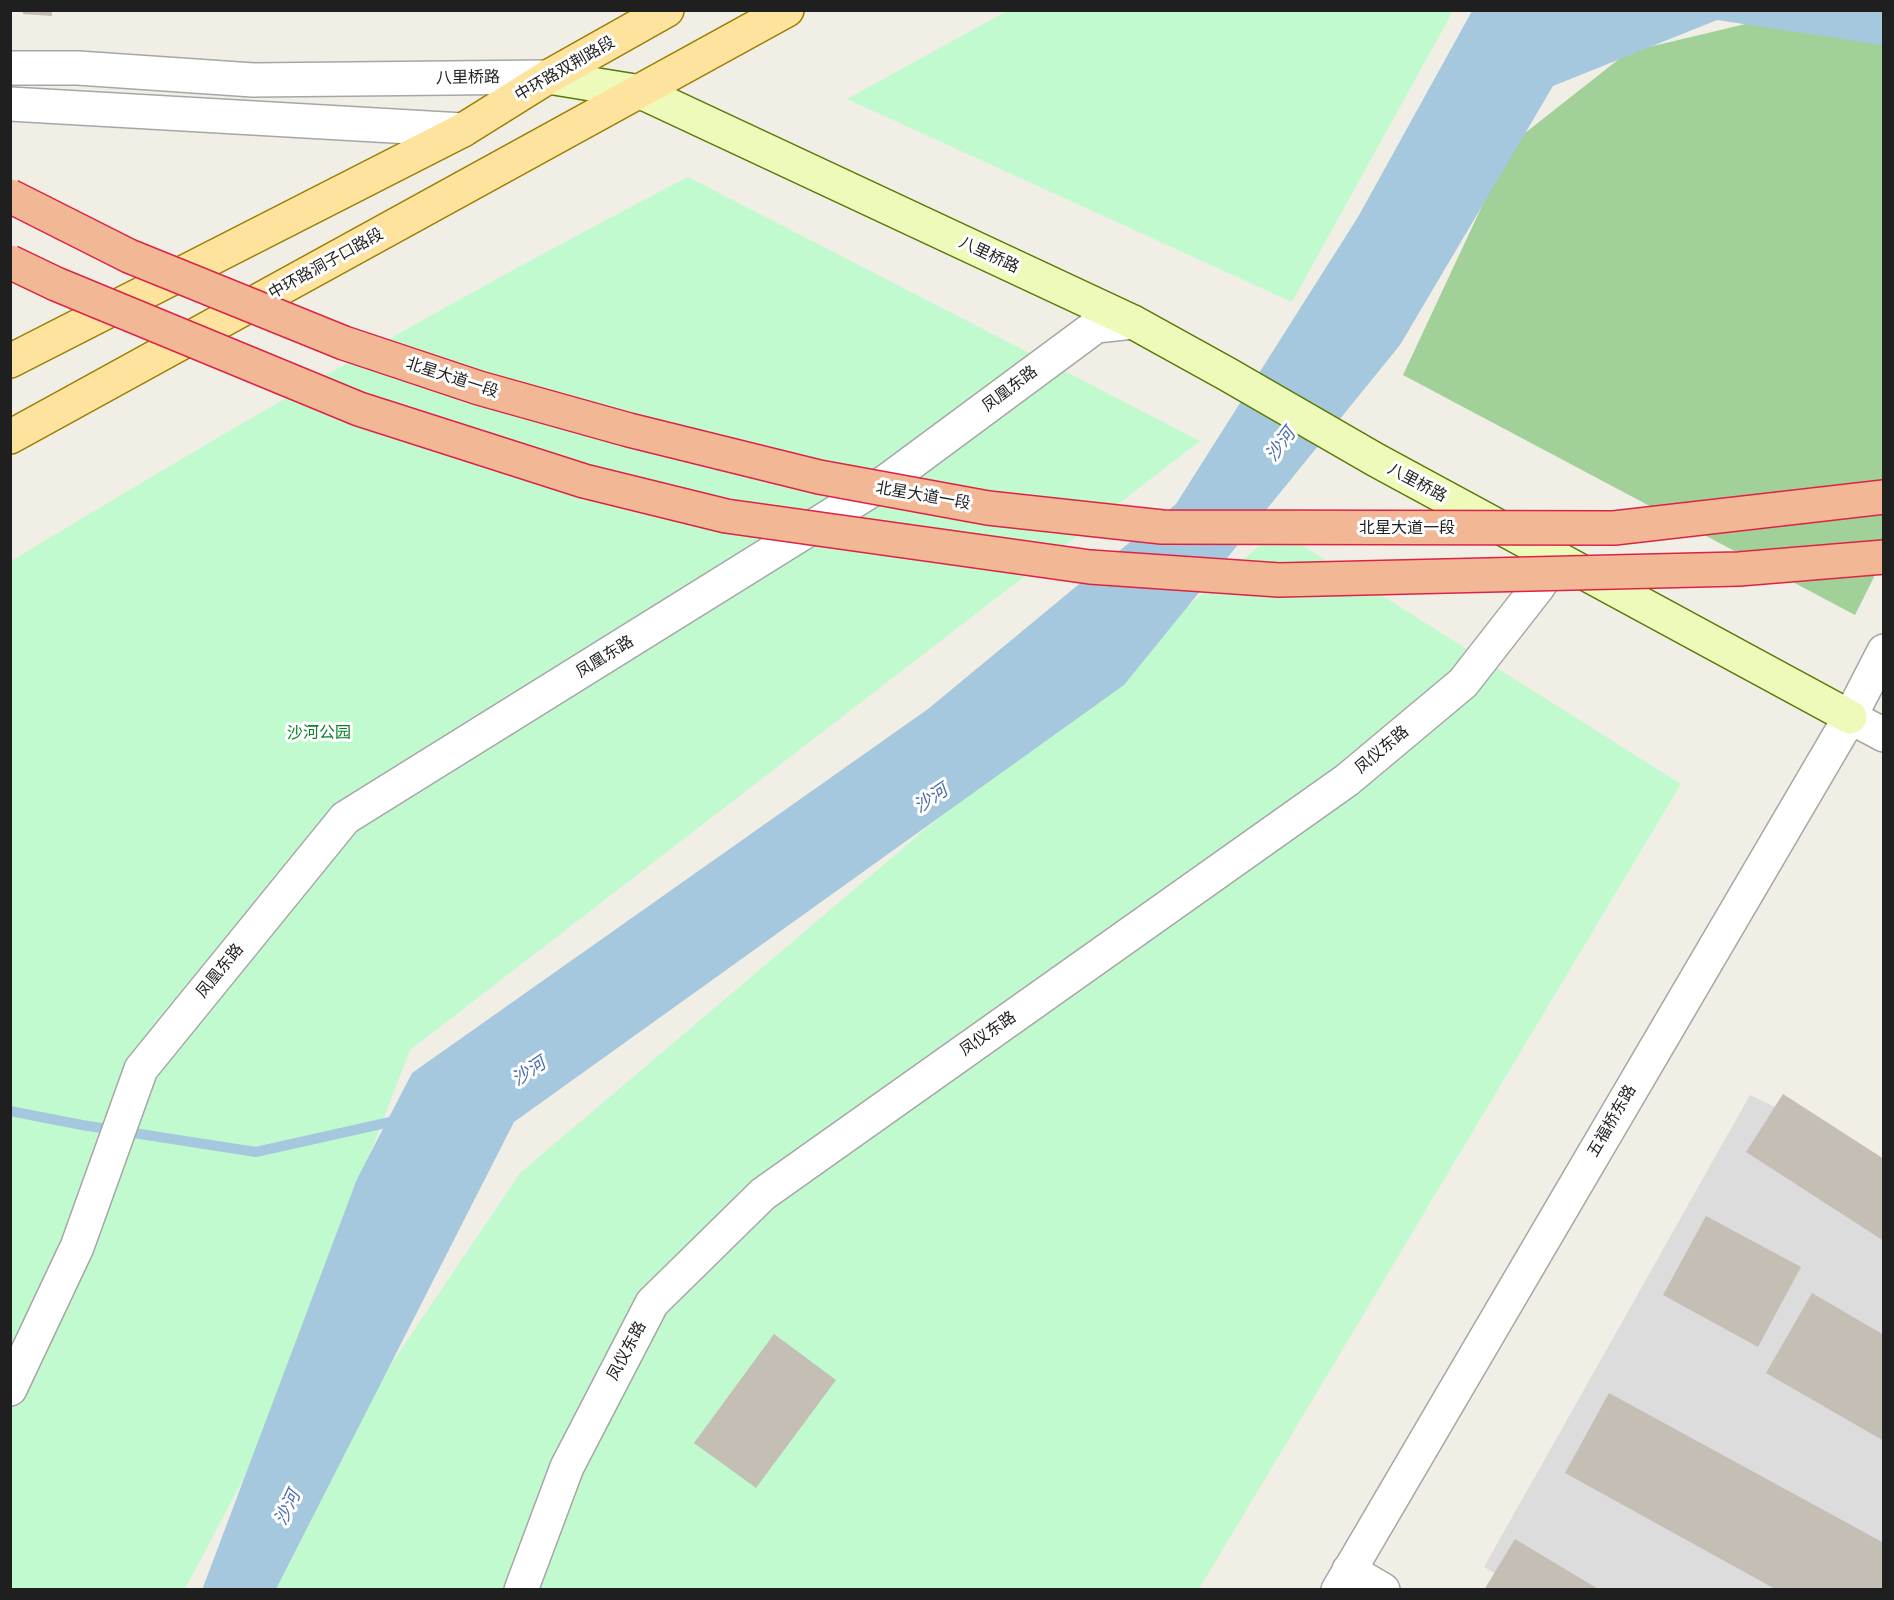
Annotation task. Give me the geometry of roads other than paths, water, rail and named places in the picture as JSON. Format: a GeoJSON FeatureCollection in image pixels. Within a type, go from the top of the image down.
{"type":"FeatureCollection","features":[{"type":"Feature","properties":{"kind":"highway","name":"北星大道一段"},"geometry":{"type":"LineString","coordinates":[[10,196],[129,256],[344,343],[479,388],[629,430],[819,477],[988,508],[1162,527],[1614,528],[1884,497]]}},
{"type":"Feature","properties":{"kind":"highway"},"geometry":{"type":"LineString","coordinates":[[10,262],[56,284],[359,409],[584,481],[726,516],[1090,567],[1279,580],[1739,569],[1884,557]]}},
{"type":"Feature","properties":{"kind":"main road","name":"中环路双荆路段"},"geometry":{"type":"LineString","coordinates":[[463,130],[548,77],[668,10]]}},
{"type":"Feature","properties":{"kind":"main road"},"geometry":{"type":"LineString","coordinates":[[641,92],[788,10]]}},
{"type":"Feature","properties":{"kind":"main road","name":"八里桥路"},"geometry":{"type":"LineString","coordinates":[[548,77],[641,92],[1133,322],[1376,460],[1850,717]]}},
{"type":"Feature","properties":{"kind":"main road","name":"中环路洞子口路段"},"geometry":{"type":"LineString","coordinates":[[10,436],[641,92]]}},
{"type":"Feature","properties":{"kind":"main road"},"geometry":{"type":"LineString","coordinates":[[10,361],[463,130]]}},
{"type":"Feature","properties":{"kind":"street","name":"八里桥路"},"geometry":{"type":"LineString","coordinates":[[10,68],[78,68],[253,80],[548,77]]}},
{"type":"Feature","properties":{"kind":"street"},"geometry":{"type":"LineString","coordinates":[[10,104],[463,130]]}},
{"type":"Feature","properties":{"kind":"street","name":"凤凰东路"},"geometry":{"type":"LineString","coordinates":[[10,1389],[77,1247],[141,1069],[345,818],[888,480],[1095,326],[1133,322]]}},
{"type":"Feature","properties":{"kind":"street","name":"凤仪东路"},"geometry":{"type":"LineString","coordinates":[[521,1590],[567,1467],[652,1303],[763,1194],[1347,780],[1463,684],[1538,588],[1557,558]]}},
{"type":"Feature","properties":{"kind":"street","name":"五福桥东路"},"geometry":{"type":"LineString","coordinates":[[1343,1580],[1850,717],[1884,651]]}},
{"type":"Feature","properties":{"kind":"street","name":"八里桥路"},"geometry":{"type":"LineString","coordinates":[[1850,717],[1884,735]]}},
{"type":"Feature","properties":{"kind":"street"},"geometry":{"type":"LineString","coordinates":[[1343,1580],[1383,1590]]}},
{"type":"Feature","properties":{"kind":"water","name":"沙河"},"geometry":{"type":"Polygon","coordinates":[[[1472,11],[1883,11],[1883,45],[1717,20],[1553,86],[1400,345],[1124,685],[514,1122],[276,1589],[202,1590],[357,1179],[412,1073],[928,709],[1176,504],[1358,217],[1472,11]]]}},
{"type":"Feature","properties":{"kind":"waterway"},"geometry":{"type":"LineString","coordinates":[[10,1111],[82,1125],[256,1152],[399,1120]]}},
{"type":"Feature","properties":{"kind":"park label","name":"沙河公园"},"geometry":{"type":"Point","coordinates":[319,733]}}]}
